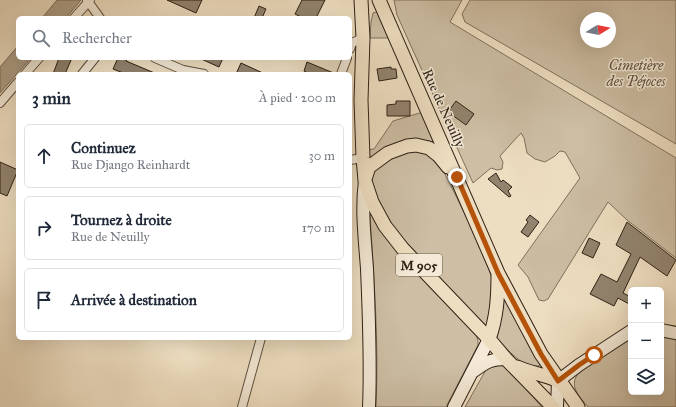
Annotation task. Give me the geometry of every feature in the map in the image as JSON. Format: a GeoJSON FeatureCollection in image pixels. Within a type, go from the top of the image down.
{"type":"FeatureCollection","features":[{"type":"Feature","properties":{"kind":"main road"},"geometry":{"type":"LineString","coordinates":[[361,0],[362,38]]}},
{"type":"Feature","properties":{"kind":"main road","name":"M 905"},"geometry":{"type":"LineString","coordinates":[[367,0],[362,38],[361,100],[356,159],[372,202],[395,240],[553,407]]}},
{"type":"Feature","properties":{"kind":"main road","name":"Rue de Neuilly"},"geometry":{"type":"LineString","coordinates":[[379,0],[498,273],[541,354],[558,381],[578,407]]}},
{"type":"Feature","properties":{"kind":"main road"},"geometry":{"type":"LineString","coordinates":[[368,407],[369,355],[367,270],[362,200],[369,167],[380,158],[396,149],[416,145],[429,148],[457,177]]}},
{"type":"Feature","properties":{"kind":"main road","name":"Rue de Neuilly"},"geometry":{"type":"LineString","coordinates":[[454,407],[489,339],[494,326],[498,305],[498,273]]}},
{"type":"Feature","properties":{"kind":"main road"},"geometry":{"type":"LineString","coordinates":[[664,331],[676,333]]}},
{"type":"Feature","properties":{"kind":"main road"},"geometry":{"type":"LineString","coordinates":[[558,381],[579,365],[628,333]]}},
{"type":"Feature","properties":{"kind":"main road"},"geometry":{"type":"LineString","coordinates":[[472,373],[487,362],[494,359],[510,362],[526,372],[548,376],[558,381]]}},
{"type":"Feature","properties":{"kind":"main road"},"geometry":{"type":"LineString","coordinates":[[557,407],[558,381]]}},
{"type":"Feature","properties":{"kind":"street"},"geometry":{"type":"LineString","coordinates":[[76,16],[88,0],[99,16]]}},
{"type":"Feature","properties":{"kind":"street"},"geometry":{"type":"LineString","coordinates":[[352,43],[362,38]]}},
{"type":"Feature","properties":{"kind":"street"},"geometry":{"type":"LineString","coordinates":[[27,72],[37,60]]}},
{"type":"Feature","properties":{"kind":"street"},"geometry":{"type":"LineString","coordinates":[[84,72],[94,60]]}},
{"type":"Feature","properties":{"kind":"street"},"geometry":{"type":"LineString","coordinates":[[160,60],[183,70],[194,72]]}},
{"type":"Feature","properties":{"kind":"street"},"geometry":{"type":"LineString","coordinates":[[343,72],[346,60]]}},
{"type":"Feature","properties":{"kind":"street"},"geometry":{"type":"LineString","coordinates":[[0,103],[16,84]]}},
{"type":"Feature","properties":{"kind":"street"},"geometry":{"type":"LineString","coordinates":[[242,407],[260,340]]}},
{"type":"Feature","properties":{"kind":"green space"},"geometry":{"type":"Polygon","coordinates":[[[394,0],[462,0],[450,22],[676,158],[676,258],[627,220],[608,202],[548,299],[544,301],[539,300],[528,277],[518,265],[580,178],[565,152],[560,151],[545,162],[535,159],[527,153],[524,138],[521,133],[500,156],[503,162],[502,169],[497,170],[491,168],[473,183],[397,15],[394,0]]]}},
{"type":"Feature","properties":{"kind":"green space","name":"Cimetière des Péjoces"},"geometry":{"type":"Polygon","coordinates":[[[470,0],[676,0],[676,144],[465,22],[462,14],[470,0]]]}},
{"type":"Feature","properties":{"kind":"green space"},"geometry":{"type":"Polygon","coordinates":[[[378,12],[390,38],[370,38],[373,13],[378,12]]]}},
{"type":"Feature","properties":{"kind":"green space"},"geometry":{"type":"Polygon","coordinates":[[[423,112],[439,150],[396,146],[368,159],[367,150],[374,149],[393,121],[423,112]]]}},
{"type":"Feature","properties":{"kind":"green space"},"geometry":{"type":"Polygon","coordinates":[[[415,150],[428,153],[443,170],[480,244],[492,278],[491,312],[486,326],[483,325],[405,241],[383,211],[374,192],[372,176],[378,166],[390,158],[415,150]]]}},
{"type":"Feature","properties":{"kind":"green space"},"geometry":{"type":"Polygon","coordinates":[[[372,213],[476,333],[478,345],[446,407],[376,407],[376,336],[370,216],[372,213]]]}},
{"type":"Feature","properties":{"kind":"green space"},"geometry":{"type":"Polygon","coordinates":[[[504,298],[506,299],[540,364],[539,366],[533,366],[521,361],[497,338],[504,298]]]}},
{"type":"Feature","properties":{"kind":"green space"},"geometry":{"type":"Polygon","coordinates":[[[664,338],[676,340],[676,407],[588,407],[577,392],[574,383],[578,373],[583,368],[628,341],[628,395],[664,395],[664,338]]]}},
{"type":"Feature","properties":{"kind":"green space"},"geometry":{"type":"Polygon","coordinates":[[[499,364],[510,371],[542,407],[465,407],[487,368],[499,364]]]}},
{"type":"Feature","properties":{"kind":"shaded area"},"geometry":{"type":"Polygon","coordinates":[[[57,0],[81,0],[68,16],[44,16],[57,0]]]}},
{"type":"Feature","properties":{"kind":"shaded area"},"geometry":{"type":"Polygon","coordinates":[[[16,48],[16,60],[29,60],[19,72],[16,72],[16,75],[0,93],[0,67],[16,48]]]}},
{"type":"Feature","properties":{"kind":"building"},"geometry":{"type":"Polygon","coordinates":[[[167,0],[202,0],[196,13],[167,0]]]}},
{"type":"Feature","properties":{"kind":"building"},"geometry":{"type":"Polygon","coordinates":[[[302,0],[325,0],[317,16],[299,16],[295,14],[302,0]]]}},
{"type":"Feature","properties":{"kind":"building"},"geometry":{"type":"Polygon","coordinates":[[[259,6],[266,9],[263,16],[255,16],[259,6]]]}},
{"type":"Feature","properties":{"kind":"building"},"geometry":{"type":"Polygon","coordinates":[[[58,60],[71,60],[66,72],[54,72],[58,60]]]}},
{"type":"Feature","properties":{"kind":"building"},"geometry":{"type":"Polygon","coordinates":[[[117,60],[127,60],[126,61],[152,72],[121,72],[113,69],[117,60]]]}},
{"type":"Feature","properties":{"kind":"building"},"geometry":{"type":"Polygon","coordinates":[[[203,60],[222,60],[219,67],[203,60]]]}},
{"type":"Feature","properties":{"kind":"building"},"geometry":{"type":"Polygon","coordinates":[[[307,62],[331,72],[306,72],[304,71],[307,62]]]}},
{"type":"Feature","properties":{"kind":"building"},"geometry":{"type":"Polygon","coordinates":[[[241,63],[261,72],[237,72],[241,63]]]}},
{"type":"Feature","properties":{"kind":"building"},"geometry":{"type":"Polygon","coordinates":[[[391,67],[391,69],[396,69],[397,78],[379,81],[377,69],[391,67]]]}},
{"type":"Feature","properties":{"kind":"building"},"geometry":{"type":"Polygon","coordinates":[[[396,101],[410,101],[410,116],[387,116],[387,105],[396,104],[396,101]]]}},
{"type":"Feature","properties":{"kind":"building"},"geometry":{"type":"Polygon","coordinates":[[[456,101],[474,114],[466,125],[448,112],[456,101]]]}},
{"type":"Feature","properties":{"kind":"building"},"geometry":{"type":"Polygon","coordinates":[[[0,162],[16,169],[16,175],[7,196],[0,193],[0,162]]]}},
{"type":"Feature","properties":{"kind":"building"},"geometry":{"type":"Polygon","coordinates":[[[496,173],[501,182],[503,180],[512,187],[508,191],[511,196],[509,197],[488,179],[496,173]]]}},
{"type":"Feature","properties":{"kind":"building"},"geometry":{"type":"Polygon","coordinates":[[[530,215],[539,222],[528,237],[521,232],[528,222],[526,220],[530,215]]]}},
{"type":"Feature","properties":{"kind":"building"},"geometry":{"type":"Polygon","coordinates":[[[627,222],[676,260],[667,276],[640,257],[623,293],[628,296],[628,303],[618,298],[614,306],[590,294],[601,274],[617,282],[631,254],[616,245],[627,222]]]}},
{"type":"Feature","properties":{"kind":"building"},"geometry":{"type":"Polygon","coordinates":[[[589,238],[600,243],[593,258],[582,253],[589,238]]]}},
{"type":"Feature","properties":{"kind":"route"},"geometry":{"type":"LineString","coordinates":[[457,177],[498,273],[522,320],[558,381],[594,355]]}}]}
